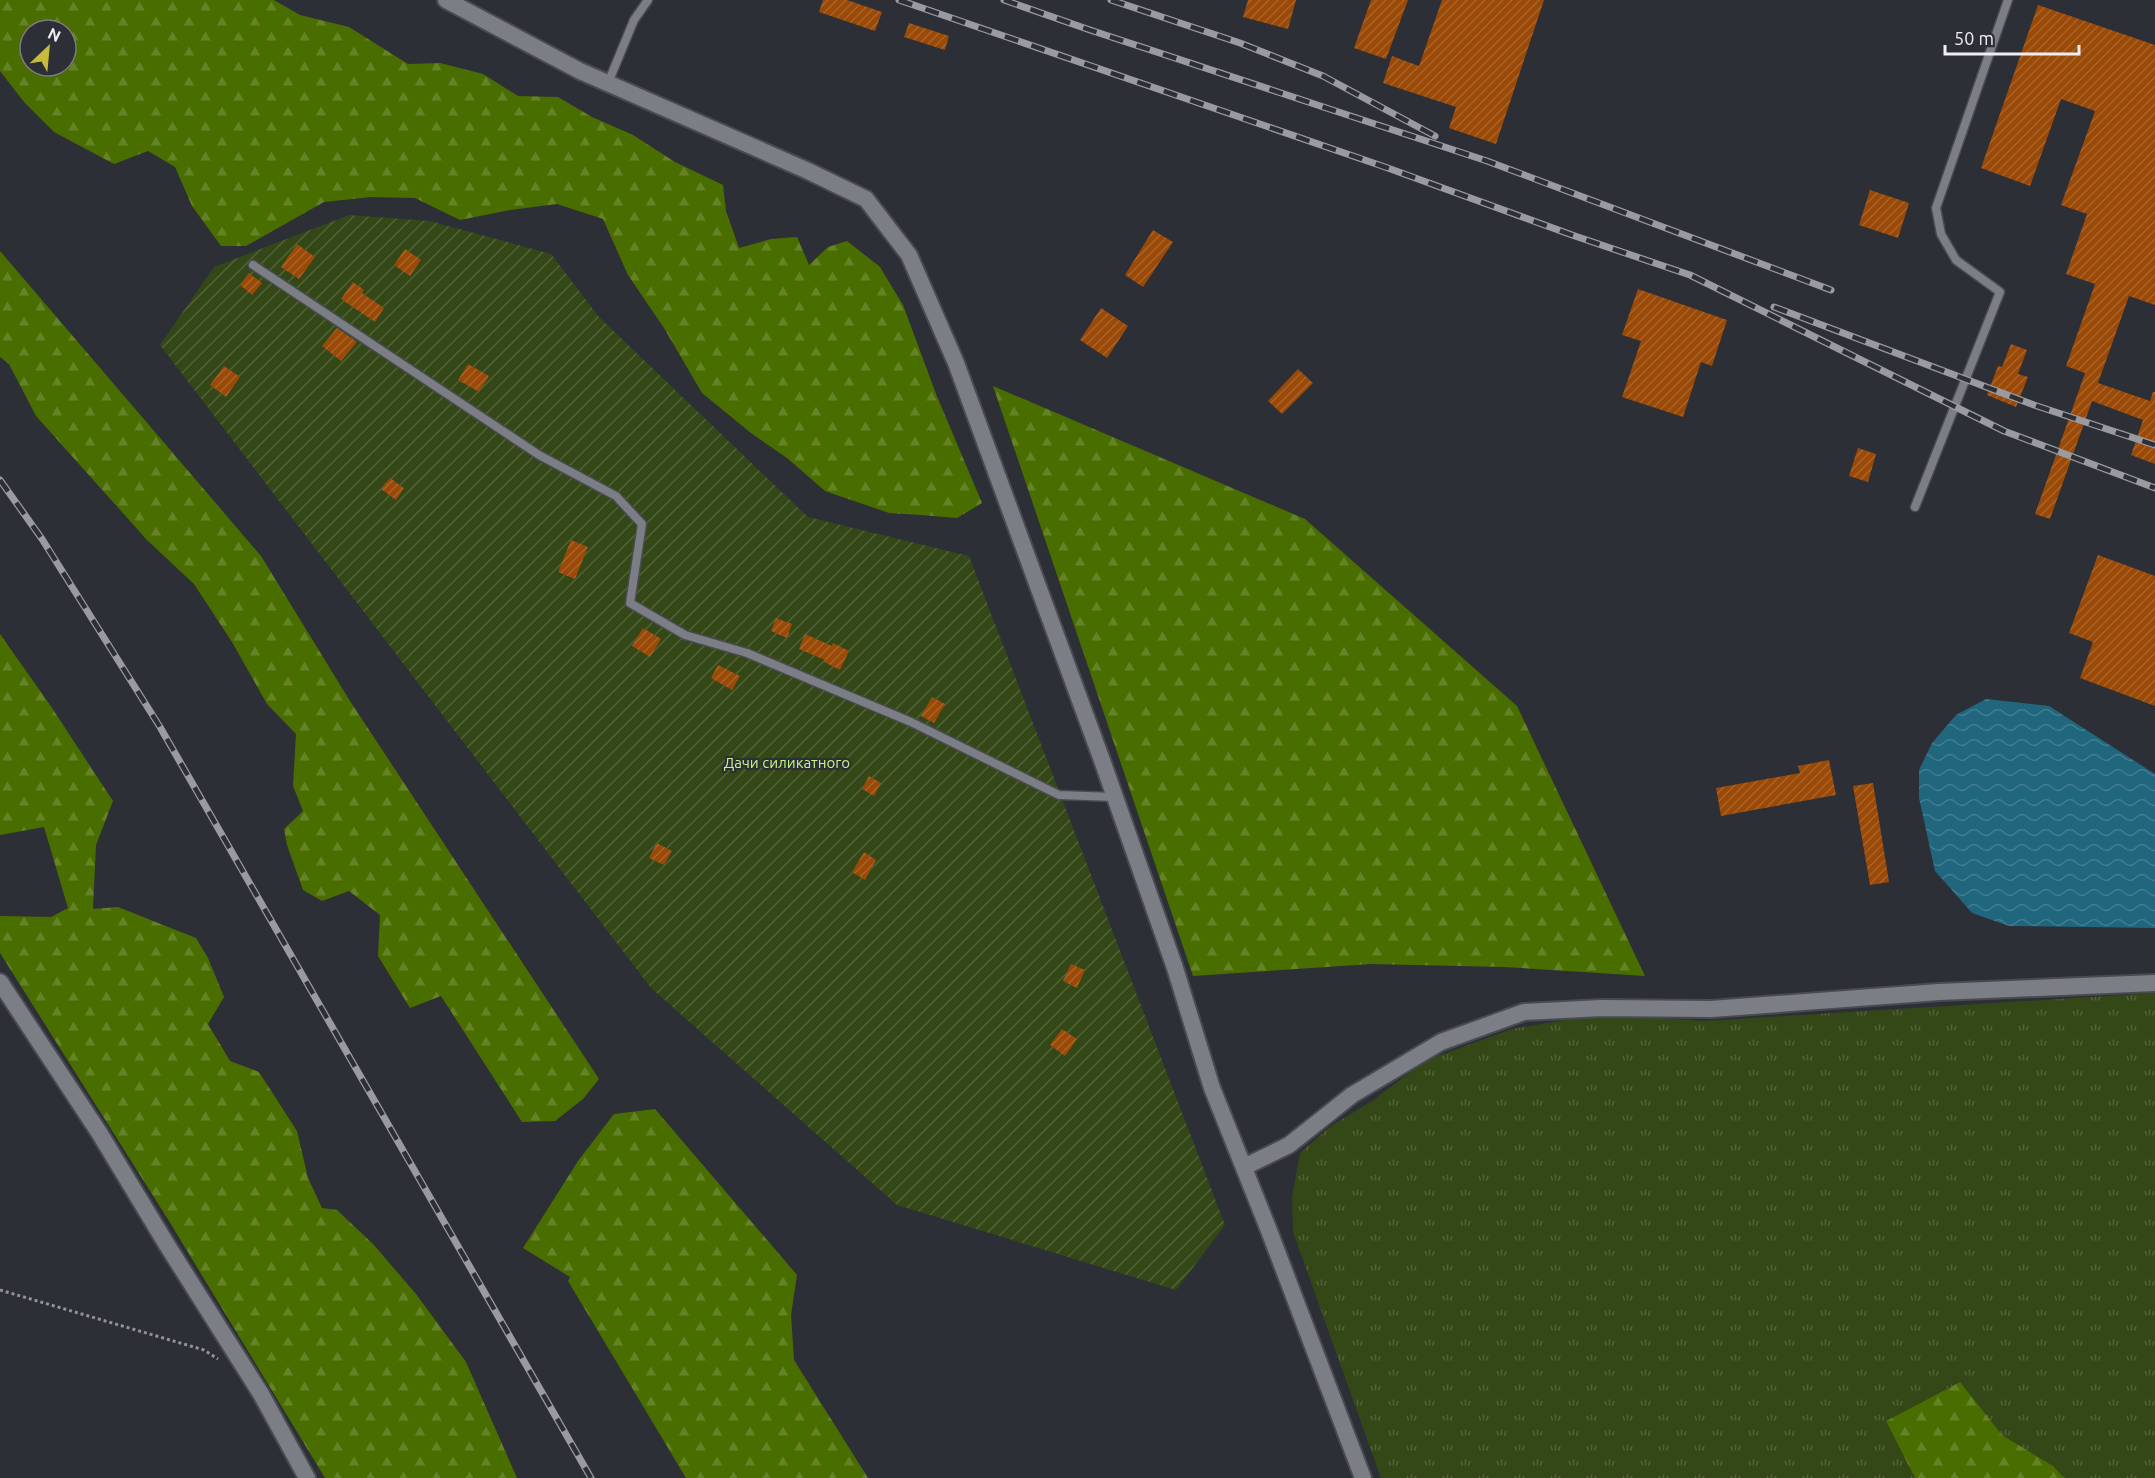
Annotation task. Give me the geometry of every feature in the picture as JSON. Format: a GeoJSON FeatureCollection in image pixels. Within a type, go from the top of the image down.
{"type":"FeatureCollection","features":[{"type":"Feature","properties":{"kind":"street"},"geometry":{"type":"LineString","coordinates":[[446,0],[580,71],[806,170],[866,199],[909,255],[956,363],[1175,968],[1212,1088],[1363,1478]]}},
{"type":"Feature","properties":{"kind":"street"},"geometry":{"type":"LineString","coordinates":[[0,982],[100,1134],[261,1394],[307,1478]]}},
{"type":"Feature","properties":{"kind":"street"},"geometry":{"type":"LineString","coordinates":[[1244,1167],[1288,1145],[1352,1095],[1441,1042],[1524,1012],[1602,1008],[1712,1009],[1939,992],[2155,983]]}},
{"type":"Feature","properties":{"kind":"lane"},"geometry":{"type":"LineString","coordinates":[[608,83],[634,20],[648,0]]}},
{"type":"Feature","properties":{"kind":"lane"},"geometry":{"type":"LineString","coordinates":[[1915,507],[2000,292],[1956,261],[1941,234],[1936,208],[2008,0]]}},
{"type":"Feature","properties":{"kind":"lane"},"geometry":{"type":"LineString","coordinates":[[252,265],[539,455],[616,496],[642,524],[630,603],[685,635],[747,653],[911,722],[1059,795],[1114,797]]}},
{"type":"Feature","properties":{"kind":"path"},"geometry":{"type":"LineString","coordinates":[[0,1290],[204,1350],[222,1361]]}},
{"type":"Feature","properties":{"kind":"green space"},"geometry":{"type":"Polygon","coordinates":[[[0,0],[274,0],[300,15],[349,27],[408,64],[440,63],[483,74],[518,96],[558,97],[592,117],[633,135],[675,162],[723,185],[726,211],[739,248],[771,239],[797,237],[809,265],[828,247],[847,241],[880,267],[903,305],[936,394],[982,503],[957,518],[889,513],[825,491],[787,458],[751,433],[702,393],[664,328],[628,275],[603,219],[557,204],[460,220],[415,198],[371,197],[324,202],[246,246],[221,246],[192,206],[175,167],[148,151],[114,164],[54,132],[24,102],[0,71],[0,0]]]}},
{"type":"Feature","properties":{"kind":"green space","name":"Дачи силикатного"},"geometry":{"type":"Polygon","coordinates":[[[349,215],[430,221],[551,254],[599,317],[808,517],[969,556],[1225,1225],[1176,1290],[897,1205],[651,988],[160,345],[214,267],[349,215]]]}},
{"type":"Feature","properties":{"kind":"green space"},"geometry":{"type":"Polygon","coordinates":[[[0,251],[261,556],[350,701],[599,1079],[583,1099],[555,1121],[522,1122],[441,996],[410,1008],[378,956],[380,915],[349,891],[322,901],[303,890],[287,845],[284,829],[303,811],[293,786],[296,734],[267,704],[232,642],[194,584],[147,540],[36,416],[9,364],[0,357],[0,251]]]}},
{"type":"Feature","properties":{"kind":"green space"},"geometry":{"type":"Polygon","coordinates":[[[993,386],[1305,519],[1517,706],[1645,976],[1505,967],[1371,964],[1193,976],[993,386]]]}},
{"type":"Feature","properties":{"kind":"green space"},"geometry":{"type":"Polygon","coordinates":[[[0,634],[113,801],[96,845],[93,909],[118,907],[196,938],[208,958],[224,997],[208,1024],[230,1061],[259,1072],[297,1131],[308,1178],[322,1208],[337,1210],[373,1244],[416,1294],[466,1362],[517,1478],[325,1478],[169,1221],[0,953],[0,916],[51,917],[68,908],[44,827],[0,835],[0,634]]]}},
{"type":"Feature","properties":{"kind":"green space"},"geometry":{"type":"Polygon","coordinates":[[[2155,993],[2155,1478],[2064,1478],[2053,1466],[2002,1435],[1959,1382],[1886,1421],[1915,1478],[1381,1478],[1293,1232],[1292,1197],[1300,1153],[1331,1126],[1372,1101],[1427,1060],[1512,1029],[1570,1019],[1632,1016],[1705,1021],[2155,993]]]}},
{"type":"Feature","properties":{"kind":"green space"},"geometry":{"type":"Polygon","coordinates":[[[655,1109],[797,1275],[791,1315],[794,1360],[868,1478],[686,1478],[568,1281],[570,1277],[523,1248],[578,1161],[614,1114],[655,1109]]]}},
{"type":"Feature","properties":{"kind":"green space"},"geometry":{"type":"Polygon","coordinates":[[[1960,1382],[2002,1435],[2053,1466],[2064,1478],[1915,1478],[1886,1421],[1960,1382]]]}},
{"type":"Feature","properties":{"kind":"water"},"geometry":{"type":"Polygon","coordinates":[[[1986,699],[2049,706],[2155,774],[2155,928],[2009,926],[1972,913],[1935,871],[1919,798],[1919,770],[1932,743],[1956,715],[1986,699]]]}},
{"type":"Feature","properties":{"kind":"building"},"geometry":{"type":"Polygon","coordinates":[[[823,0],[847,0],[882,12],[875,31],[819,12],[823,0]]]}},
{"type":"Feature","properties":{"kind":"building"},"geometry":{"type":"Polygon","coordinates":[[[1248,0],[1296,0],[1288,29],[1243,17],[1248,0]]]}},
{"type":"Feature","properties":{"kind":"building"},"geometry":{"type":"Polygon","coordinates":[[[1371,0],[1408,0],[1386,59],[1354,48],[1371,0]]]}},
{"type":"Feature","properties":{"kind":"building"},"geometry":{"type":"Polygon","coordinates":[[[1442,0],[1544,0],[1496,144],[1449,128],[1456,107],[1383,83],[1392,56],[1419,66],[1442,0]]]}},
{"type":"Feature","properties":{"kind":"building"},"geometry":{"type":"Polygon","coordinates":[[[2038,5],[2155,45],[2155,305],[2129,296],[2098,383],[2150,401],[2155,392],[2155,464],[2131,455],[2143,420],[2092,401],[2050,519],[2035,514],[2085,373],[2066,366],[2095,284],[2066,274],[2087,214],[2061,205],[2095,111],[2061,99],[2030,186],[1981,168],[2038,5]]]}},
{"type":"Feature","properties":{"kind":"building"},"geometry":{"type":"Polygon","coordinates":[[[909,23],[949,36],[945,50],[904,37],[909,23]]]}},
{"type":"Feature","properties":{"kind":"building"},"geometry":{"type":"Polygon","coordinates":[[[1870,190],[1909,203],[1898,238],[1859,225],[1870,190]]]}},
{"type":"Feature","properties":{"kind":"building"},"geometry":{"type":"Polygon","coordinates":[[[1153,230],[1173,242],[1143,287],[1125,275],[1153,230]]]}},
{"type":"Feature","properties":{"kind":"building"},"geometry":{"type":"Polygon","coordinates":[[[297,244],[315,257],[299,279],[281,267],[297,244]]]}},
{"type":"Feature","properties":{"kind":"building"},"geometry":{"type":"Polygon","coordinates":[[[405,249],[421,260],[410,276],[394,265],[405,249]]]}},
{"type":"Feature","properties":{"kind":"building"},"geometry":{"type":"Polygon","coordinates":[[[249,273],[262,283],[252,295],[240,285],[249,273]]]}},
{"type":"Feature","properties":{"kind":"building"},"geometry":{"type":"Polygon","coordinates":[[[353,282],[364,290],[362,293],[384,308],[375,322],[341,299],[353,282]]]}},
{"type":"Feature","properties":{"kind":"building"},"geometry":{"type":"Polygon","coordinates":[[[1638,289],[1727,320],[1712,366],[1701,362],[1683,417],[1622,397],[1641,341],[1622,335],[1638,289]]]}},
{"type":"Feature","properties":{"kind":"building"},"geometry":{"type":"Polygon","coordinates":[[[1101,308],[1128,326],[1107,358],[1080,340],[1101,308]]]}},
{"type":"Feature","properties":{"kind":"building"},"geometry":{"type":"Polygon","coordinates":[[[337,328],[357,342],[341,361],[322,346],[337,328]]]}},
{"type":"Feature","properties":{"kind":"building"},"geometry":{"type":"Polygon","coordinates":[[[2011,344],[2027,350],[2018,374],[2028,377],[2016,407],[1987,395],[1998,366],[2002,367],[2011,344]]]}},
{"type":"Feature","properties":{"kind":"building"},"geometry":{"type":"Polygon","coordinates":[[[468,364],[489,376],[479,392],[458,380],[468,364]]]}},
{"type":"Feature","properties":{"kind":"building"},"geometry":{"type":"Polygon","coordinates":[[[224,366],[240,377],[226,397],[210,385],[224,366]]]}},
{"type":"Feature","properties":{"kind":"building"},"geometry":{"type":"Polygon","coordinates":[[[1298,369],[1313,383],[1282,414],[1268,401],[1298,369]]]}},
{"type":"Feature","properties":{"kind":"building"},"geometry":{"type":"Polygon","coordinates":[[[1858,448],[1876,454],[1868,482],[1849,476],[1858,448]]]}},
{"type":"Feature","properties":{"kind":"building"},"geometry":{"type":"Polygon","coordinates":[[[390,478],[404,488],[396,500],[381,489],[390,478]]]}},
{"type":"Feature","properties":{"kind":"building"},"geometry":{"type":"Polygon","coordinates":[[[571,540],[588,547],[575,579],[558,572],[571,540]]]}},
{"type":"Feature","properties":{"kind":"building"},"geometry":{"type":"Polygon","coordinates":[[[2098,555],[2155,576],[2155,706],[2080,678],[2093,642],[2069,633],[2098,555]]]}},
{"type":"Feature","properties":{"kind":"building"},"geometry":{"type":"Polygon","coordinates":[[[776,618],[792,624],[787,638],[771,631],[776,618]]]}},
{"type":"Feature","properties":{"kind":"building"},"geometry":{"type":"Polygon","coordinates":[[[643,628],[661,639],[650,657],[632,646],[643,628]]]}},
{"type":"Feature","properties":{"kind":"building"},"geometry":{"type":"Polygon","coordinates":[[[805,634],[849,651],[840,670],[824,662],[825,660],[799,649],[805,634]]]}},
{"type":"Feature","properties":{"kind":"building"},"geometry":{"type":"Polygon","coordinates":[[[718,665],[740,676],[732,690],[711,678],[718,665]]]}},
{"type":"Feature","properties":{"kind":"building"},"geometry":{"type":"Polygon","coordinates":[[[932,697],[945,704],[934,723],[921,716],[932,697]]]}},
{"type":"Feature","properties":{"kind":"building"},"geometry":{"type":"Polygon","coordinates":[[[1829,760],[1836,795],[1721,816],[1716,788],[1800,773],[1798,766],[1829,760]]]}},
{"type":"Feature","properties":{"kind":"building"},"geometry":{"type":"Polygon","coordinates":[[[869,776],[881,783],[874,796],[862,789],[869,776]]]}},
{"type":"Feature","properties":{"kind":"building"},"geometry":{"type":"Polygon","coordinates":[[[1873,783],[1889,882],[1870,885],[1853,786],[1873,783]]]}},
{"type":"Feature","properties":{"kind":"building"},"geometry":{"type":"Polygon","coordinates":[[[657,843],[672,851],[664,865],[649,858],[657,843]]]}},
{"type":"Feature","properties":{"kind":"building"},"geometry":{"type":"Polygon","coordinates":[[[864,852],[876,860],[865,880],[852,872],[864,852]]]}},
{"type":"Feature","properties":{"kind":"building"},"geometry":{"type":"Polygon","coordinates":[[[1071,964],[1085,970],[1077,988],[1063,981],[1071,964]]]}},
{"type":"Feature","properties":{"kind":"building"},"geometry":{"type":"Polygon","coordinates":[[[1062,1029],[1077,1039],[1065,1056],[1050,1045],[1062,1029]]]}},
{"type":"Feature","properties":{"kind":"railway"},"geometry":{"type":"LineString","coordinates":[[899,0],[1385,167],[1690,275],[2004,431],[2155,488]]}},
{"type":"Feature","properties":{"kind":"railway"},"geometry":{"type":"LineString","coordinates":[[1004,0],[1487,161],[1831,290]]}},
{"type":"Feature","properties":{"kind":"railway"},"geometry":{"type":"LineString","coordinates":[[1111,0],[1240,43],[1323,76],[1435,136]]}},
{"type":"Feature","properties":{"kind":"railway"},"geometry":{"type":"LineString","coordinates":[[1774,307],[2034,405],[2155,445]]}},
{"type":"Feature","properties":{"kind":"railway"},"geometry":{"type":"LineString","coordinates":[[0,480],[42,539],[160,727],[591,1478]]}}]}
